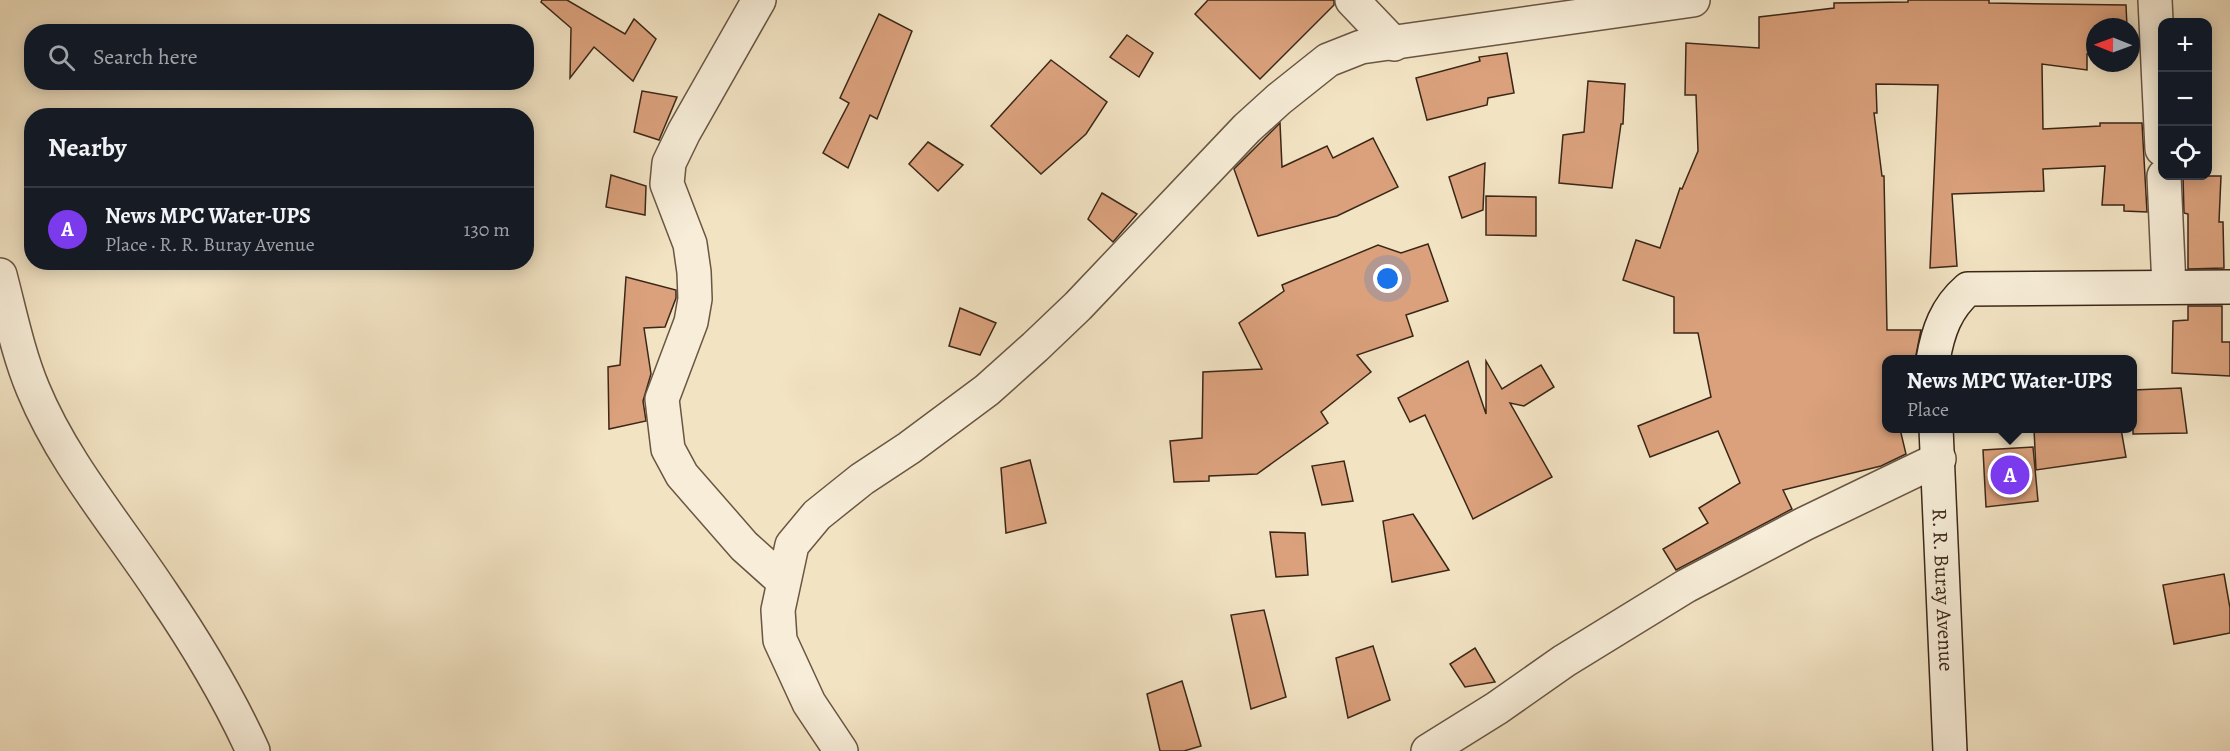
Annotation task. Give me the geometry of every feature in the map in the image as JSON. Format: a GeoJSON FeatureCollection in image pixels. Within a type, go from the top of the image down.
{"type":"FeatureCollection","features":[{"type":"Feature","properties":{"kind":"street"},"geometry":{"type":"LineString","coordinates":[[759,0],[684,132],[669,163],[667,184],[690,244],[695,299],[691,322],[662,399],[668,449],[682,476],[744,546],[783,581]]}},
{"type":"Feature","properties":{"kind":"street"},"geometry":{"type":"LineString","coordinates":[[841,751],[809,704],[780,640],[778,610],[792,545],[817,515],[862,478],[909,448],[987,390],[1035,347],[1092,291],[1247,128],[1279,99],[1328,60],[1361,47],[1693,0]]}},
{"type":"Feature","properties":{"kind":"street"},"geometry":{"type":"LineString","coordinates":[[2155,0],[2162,126]]}},
{"type":"Feature","properties":{"kind":"street"},"geometry":{"type":"LineString","coordinates":[[1363,4],[1394,44]]}},
{"type":"Feature","properties":{"kind":"street"},"geometry":{"type":"LineString","coordinates":[[2164,180],[2169,287]]}},
{"type":"Feature","properties":{"kind":"street"},"geometry":{"type":"LineString","coordinates":[[0,275],[33,389],[59,440],[100,505],[174,612],[216,680],[253,751]]}},
{"type":"Feature","properties":{"kind":"street"},"geometry":{"type":"LineString","coordinates":[[1935,355],[1936,342],[1944,319],[1956,300],[1968,290],[2230,287]]}},
{"type":"Feature","properties":{"kind":"street"},"geometry":{"type":"LineString","coordinates":[[1428,751],[1497,708],[1564,661],[1686,586],[1938,444]]}},
{"type":"Feature","properties":{"kind":"street","name":"R. R. Buray Avenue"},"geometry":{"type":"LineString","coordinates":[[1938,444],[1950,751]]}},
{"type":"Feature","properties":{"kind":"building"},"geometry":{"type":"Polygon","coordinates":[[[542,0],[567,0],[625,34],[634,19],[656,39],[633,81],[594,47],[570,78],[571,28],[541,2],[542,0]]]}},
{"type":"Feature","properties":{"kind":"building"},"geometry":{"type":"Polygon","coordinates":[[[1208,0],[1334,0],[1334,5],[1260,79],[1195,14],[1208,0]]]}},
{"type":"Feature","properties":{"kind":"building"},"geometry":{"type":"Polygon","coordinates":[[[1989,0],[1989,3],[2126,5],[2127,18],[2086,18],[2086,70],[2042,64],[2043,129],[2100,126],[2100,123],[2142,123],[2147,212],[2124,211],[2124,205],[2102,205],[2105,166],[2043,169],[2044,191],[1952,194],[1957,266],[1930,268],[1938,85],[1876,84],[1877,113],[1874,113],[1882,176],[1884,176],[1887,330],[1921,330],[1916,355],[1882,355],[1882,433],[1901,433],[1906,454],[1881,466],[1783,490],[1792,509],[1676,570],[1663,549],[1708,523],[1699,508],[1740,483],[1718,431],[1650,457],[1638,426],[1711,397],[1698,333],[1674,333],[1674,297],[1623,280],[1636,240],[1660,248],[1680,188],[1682,189],[1698,151],[1696,95],[1685,95],[1686,43],[1759,48],[1759,17],[1834,8],[1834,3],[1989,0]]]}},
{"type":"Feature","properties":{"kind":"building"},"geometry":{"type":"Polygon","coordinates":[[[879,14],[912,31],[877,119],[870,115],[848,168],[823,153],[849,103],[840,98],[879,14]]]}},
{"type":"Feature","properties":{"kind":"building"},"geometry":{"type":"Polygon","coordinates":[[[1127,35],[1153,53],[1139,77],[1110,57],[1127,35]]]}},
{"type":"Feature","properties":{"kind":"building"},"geometry":{"type":"Polygon","coordinates":[[[1507,53],[1514,93],[1488,98],[1487,105],[1427,120],[1416,78],[1480,61],[1479,57],[1507,53]]]}},
{"type":"Feature","properties":{"kind":"building"},"geometry":{"type":"Polygon","coordinates":[[[1051,60],[1107,102],[1086,134],[1041,174],[991,126],[1051,60]]]}},
{"type":"Feature","properties":{"kind":"building"},"geometry":{"type":"Polygon","coordinates":[[[1588,81],[1625,84],[1623,124],[1621,124],[1612,188],[1559,183],[1563,135],[1584,132],[1588,81]]]}},
{"type":"Feature","properties":{"kind":"building"},"geometry":{"type":"Polygon","coordinates":[[[642,91],[677,97],[659,140],[634,132],[642,91]]]}},
{"type":"Feature","properties":{"kind":"building"},"geometry":{"type":"Polygon","coordinates":[[[1280,123],[1282,167],[1327,146],[1333,158],[1373,138],[1398,187],[1337,216],[1258,236],[1234,169],[1280,123]]]}},
{"type":"Feature","properties":{"kind":"building"},"geometry":{"type":"Polygon","coordinates":[[[928,142],[963,165],[938,191],[909,164],[928,142]]]}},
{"type":"Feature","properties":{"kind":"building"},"geometry":{"type":"Polygon","coordinates":[[[1485,163],[1483,210],[1462,218],[1449,177],[1485,163]]]}},
{"type":"Feature","properties":{"kind":"building"},"geometry":{"type":"Polygon","coordinates":[[[611,175],[646,186],[645,215],[606,207],[611,175]]]}},
{"type":"Feature","properties":{"kind":"building"},"geometry":{"type":"Polygon","coordinates":[[[2212,176],[2221,176],[2219,222],[2223,222],[2224,268],[2188,269],[2188,214],[2184,213],[2183,180],[2212,180],[2212,176]]]}},
{"type":"Feature","properties":{"kind":"building"},"geometry":{"type":"Polygon","coordinates":[[[1102,193],[1137,214],[1113,242],[1088,219],[1102,193]]]}},
{"type":"Feature","properties":{"kind":"building"},"geometry":{"type":"Polygon","coordinates":[[[1486,196],[1536,197],[1536,236],[1486,235],[1486,196]]]}},
{"type":"Feature","properties":{"kind":"building"},"geometry":{"type":"Polygon","coordinates":[[[1428,244],[1448,301],[1406,315],[1413,336],[1357,355],[1371,372],[1321,412],[1328,423],[1257,474],[1209,476],[1209,481],[1174,482],[1170,441],[1202,438],[1203,372],[1262,369],[1239,323],[1284,291],[1282,285],[1378,245],[1401,253],[1428,244]]]}},
{"type":"Feature","properties":{"kind":"building"},"geometry":{"type":"Polygon","coordinates":[[[626,277],[676,290],[676,298],[665,327],[644,328],[651,374],[643,401],[646,421],[609,429],[608,367],[620,365],[626,277]]]}},
{"type":"Feature","properties":{"kind":"building"},"geometry":{"type":"Polygon","coordinates":[[[2188,306],[2222,306],[2222,342],[2230,342],[2230,376],[2172,373],[2173,321],[2188,320],[2188,306]]]}},
{"type":"Feature","properties":{"kind":"building"},"geometry":{"type":"Polygon","coordinates":[[[960,308],[996,323],[980,355],[949,346],[960,308]]]}},
{"type":"Feature","properties":{"kind":"building"},"geometry":{"type":"Polygon","coordinates":[[[1468,361],[1486,414],[1486,361],[1502,389],[1541,365],[1554,387],[1524,406],[1510,403],[1552,477],[1473,519],[1425,415],[1410,422],[1398,398],[1468,361]]]}},
{"type":"Feature","properties":{"kind":"building"},"geometry":{"type":"Polygon","coordinates":[[[2181,388],[2187,433],[2133,434],[2137,433],[2137,390],[2181,388]]]}},
{"type":"Feature","properties":{"kind":"building"},"geometry":{"type":"Polygon","coordinates":[[[2034,433],[2122,433],[2126,457],[2036,470],[2034,433]]]}},
{"type":"Feature","properties":{"kind":"building"},"geometry":{"type":"Polygon","coordinates":[[[2033,447],[2038,501],[1986,507],[1983,450],[2033,447]]]}},
{"type":"Feature","properties":{"kind":"building"},"geometry":{"type":"Polygon","coordinates":[[[1030,460],[1046,523],[1006,533],[1001,468],[1030,460]]]}},
{"type":"Feature","properties":{"kind":"building"},"geometry":{"type":"Polygon","coordinates":[[[1344,461],[1353,501],[1322,505],[1312,466],[1344,461]]]}},
{"type":"Feature","properties":{"kind":"building"},"geometry":{"type":"Polygon","coordinates":[[[1413,514],[1449,570],[1392,582],[1383,521],[1413,514]]]}},
{"type":"Feature","properties":{"kind":"building"},"geometry":{"type":"Polygon","coordinates":[[[1270,532],[1305,533],[1308,575],[1276,577],[1270,532]]]}},
{"type":"Feature","properties":{"kind":"building"},"geometry":{"type":"Polygon","coordinates":[[[2224,574],[2230,608],[2230,633],[2174,644],[2163,585],[2224,574]]]}},
{"type":"Feature","properties":{"kind":"building"},"geometry":{"type":"Polygon","coordinates":[[[1264,610],[1286,697],[1251,709],[1231,615],[1264,610]]]}},
{"type":"Feature","properties":{"kind":"building"},"geometry":{"type":"Polygon","coordinates":[[[1373,646],[1390,700],[1348,718],[1336,658],[1373,646]]]}},
{"type":"Feature","properties":{"kind":"building"},"geometry":{"type":"Polygon","coordinates":[[[1475,648],[1495,682],[1465,687],[1450,664],[1475,648]]]}},
{"type":"Feature","properties":{"kind":"building"},"geometry":{"type":"Polygon","coordinates":[[[1182,681],[1201,746],[1184,751],[1160,751],[1147,694],[1182,681]]]}},
{"type":"Feature","properties":{"kind":"place","name":"News MPC Water-UPS"},"geometry":{"type":"Point","coordinates":[2010,475]}}]}
